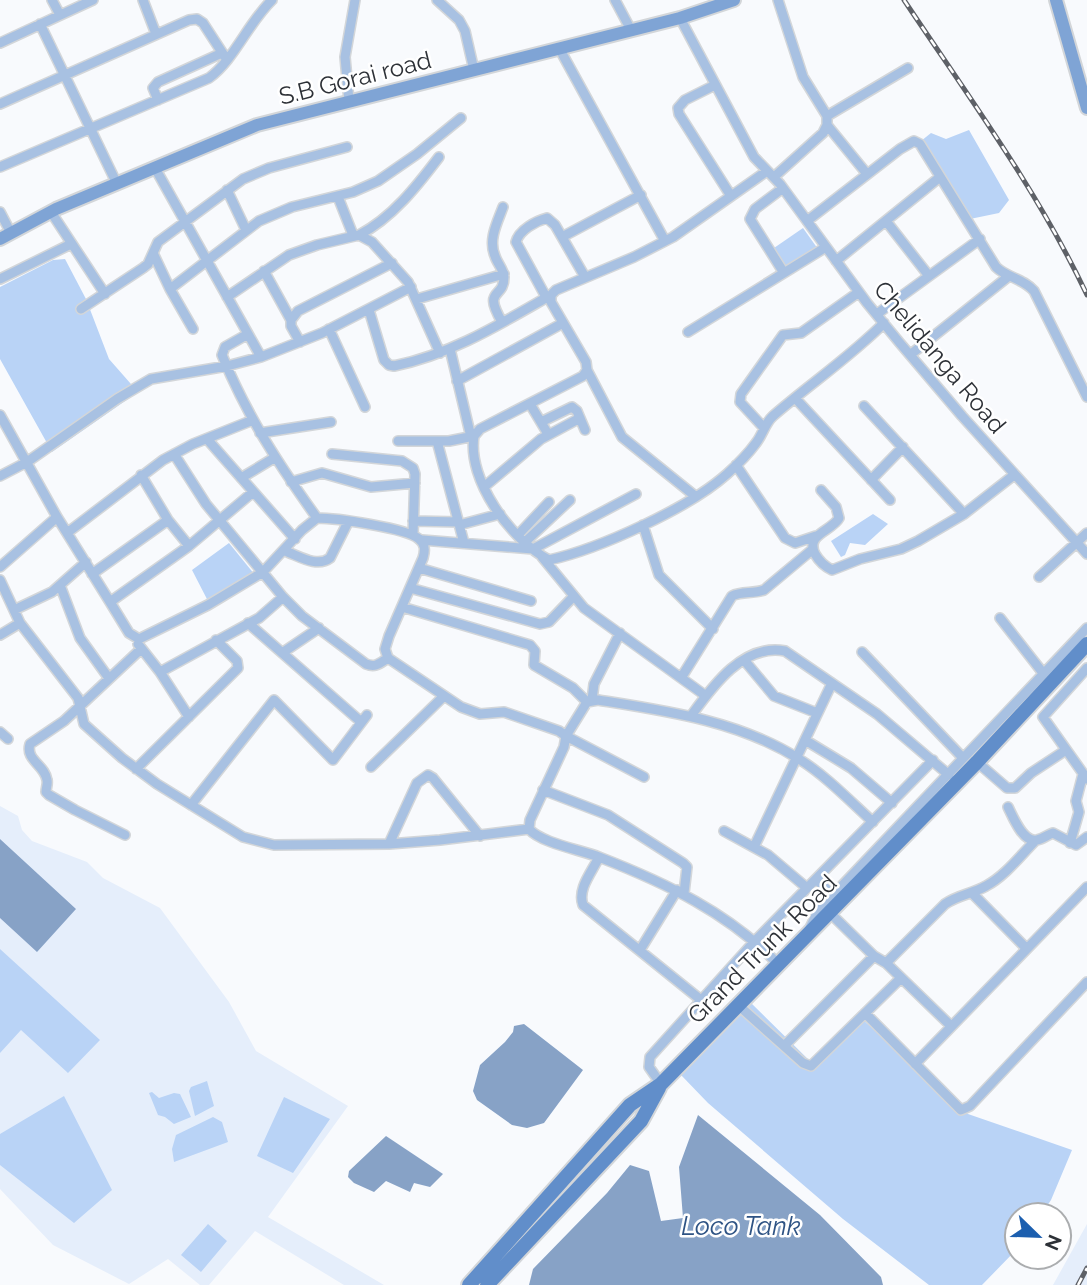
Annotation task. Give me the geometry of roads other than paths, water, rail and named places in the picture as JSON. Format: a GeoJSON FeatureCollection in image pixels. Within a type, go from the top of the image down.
{"type":"FeatureCollection","features":[{"type":"Feature","properties":{"kind":"main road","name":"Grand Trunk Road"},"geometry":{"type":"LineString","coordinates":[[469,1285],[630,1105],[661,1084],[805,939],[970,760],[1087,644]]}},
{"type":"Feature","properties":{"kind":"main road"},"geometry":{"type":"LineString","coordinates":[[487,1285],[641,1121],[661,1084]]}},
{"type":"Feature","properties":{"kind":"street"},"geometry":{"type":"LineString","coordinates":[[52,0],[60,15]]}},
{"type":"Feature","properties":{"kind":"street"},"geometry":{"type":"LineString","coordinates":[[0,43],[93,0]]}},
{"type":"Feature","properties":{"kind":"street"},"geometry":{"type":"LineString","coordinates":[[143,0],[156,34]]}},
{"type":"Feature","properties":{"kind":"street"},"geometry":{"type":"LineString","coordinates":[[0,167],[209,78],[219,71],[224,56],[272,0]]}},
{"type":"Feature","properties":{"kind":"street"},"geometry":{"type":"LineString","coordinates":[[349,100],[345,57],[355,0]]}},
{"type":"Feature","properties":{"kind":"street"},"geometry":{"type":"LineString","coordinates":[[437,0],[460,20],[474,70]]}},
{"type":"Feature","properties":{"kind":"street"},"geometry":{"type":"LineString","coordinates":[[615,0],[631,30]]}},
{"type":"Feature","properties":{"kind":"street"},"geometry":{"type":"LineString","coordinates":[[778,0],[803,77],[827,120],[867,174]]}},
{"type":"Feature","properties":{"kind":"street"},"geometry":{"type":"LineString","coordinates":[[1056,0],[1087,108]]}},
{"type":"Feature","properties":{"kind":"street","name":"S.B Gorai road"},"geometry":{"type":"LineString","coordinates":[[6,236],[51,212],[257,125],[680,18],[729,1]]}},
{"type":"Feature","properties":{"kind":"street","name":"Chelidanga Road"},"geometry":{"type":"LineString","coordinates":[[680,18],[749,149],[783,188],[859,292],[910,355],[1087,554]]}},
{"type":"Feature","properties":{"kind":"street"},"geometry":{"type":"LineString","coordinates":[[0,104],[189,19],[197,19],[203,23],[224,56]]}},
{"type":"Feature","properties":{"kind":"street"},"geometry":{"type":"LineString","coordinates":[[40,24],[117,184]]}},
{"type":"Feature","properties":{"kind":"street"},"geometry":{"type":"LineString","coordinates":[[559,48],[665,241]]}},
{"type":"Feature","properties":{"kind":"street"},"geometry":{"type":"LineString","coordinates":[[158,100],[153,88],[158,82],[224,56]]}},
{"type":"Feature","properties":{"kind":"street"},"geometry":{"type":"LineString","coordinates":[[369,310],[384,360],[389,365],[401,365],[469,341],[556,290],[665,241],[731,196],[771,174],[823,132],[827,120],[908,68]]}},
{"type":"Feature","properties":{"kind":"street"},"geometry":{"type":"LineString","coordinates":[[715,85],[685,100],[678,108],[679,114],[731,196]]}},
{"type":"Feature","properties":{"kind":"street"},"geometry":{"type":"LineString","coordinates":[[170,289],[246,230],[279,211],[338,197],[364,187],[396,170],[461,118]]}},
{"type":"Feature","properties":{"kind":"street"},"geometry":{"type":"LineString","coordinates":[[807,221],[914,141],[920,144],[996,267],[1024,281],[1034,291],[1087,397]]}},
{"type":"Feature","properties":{"kind":"street"},"geometry":{"type":"LineString","coordinates":[[81,309],[143,268],[158,242],[227,190],[256,172],[347,147]]}},
{"type":"Feature","properties":{"kind":"street"},"geometry":{"type":"LineString","coordinates":[[227,297],[264,271],[303,249],[373,228],[401,202],[439,157]]}},
{"type":"Feature","properties":{"kind":"street"},"geometry":{"type":"LineString","coordinates":[[155,167],[261,357]]}},
{"type":"Feature","properties":{"kind":"street"},"geometry":{"type":"LineString","coordinates":[[836,261],[940,177]]}},
{"type":"Feature","properties":{"kind":"street"},"geometry":{"type":"LineString","coordinates":[[783,188],[755,209],[750,219],[784,273]]}},
{"type":"Feature","properties":{"kind":"street"},"geometry":{"type":"LineString","coordinates":[[227,190],[246,230]]}},
{"type":"Feature","properties":{"kind":"street"},"geometry":{"type":"LineString","coordinates":[[562,237],[641,195]]}},
{"type":"Feature","properties":{"kind":"street"},"geometry":{"type":"LineString","coordinates":[[338,197],[356,235],[372,242],[411,287],[440,353]]}},
{"type":"Feature","properties":{"kind":"street"},"geometry":{"type":"LineString","coordinates":[[502,322],[492,304],[502,285],[504,274],[494,255],[492,241],[503,207]]}},
{"type":"Feature","properties":{"kind":"street"},"geometry":{"type":"LineString","coordinates":[[0,212],[6,236]]}},
{"type":"Feature","properties":{"kind":"street"},"geometry":{"type":"LineString","coordinates":[[51,212],[105,293]]}},
{"type":"Feature","properties":{"kind":"street"},"geometry":{"type":"LineString","coordinates":[[585,277],[551,220],[547,218],[516,237],[517,246],[586,362],[587,370],[622,438],[695,496]]}},
{"type":"Feature","properties":{"kind":"street"},"geometry":{"type":"LineString","coordinates":[[886,220],[929,276]]}},
{"type":"Feature","properties":{"kind":"street"},"geometry":{"type":"LineString","coordinates":[[877,314],[980,239]]}},
{"type":"Feature","properties":{"kind":"street"},"geometry":{"type":"LineString","coordinates":[[0,279],[71,244]]}},
{"type":"Feature","properties":{"kind":"street"},"geometry":{"type":"LineString","coordinates":[[688,332],[826,247]]}},
{"type":"Feature","properties":{"kind":"street"},"geometry":{"type":"LineString","coordinates":[[153,253],[193,329]]}},
{"type":"Feature","properties":{"kind":"street"},"geometry":{"type":"LineString","coordinates":[[291,320],[299,311],[391,262]]}},
{"type":"Feature","properties":{"kind":"street"},"geometry":{"type":"LineString","coordinates":[[264,271],[300,342]]}},
{"type":"Feature","properties":{"kind":"street"},"geometry":{"type":"LineString","coordinates":[[417,299],[504,274]]}},
{"type":"Feature","properties":{"kind":"street"},"geometry":{"type":"LineString","coordinates":[[910,355],[1009,275]]}},
{"type":"Feature","properties":{"kind":"street"},"geometry":{"type":"LineString","coordinates":[[0,476],[27,463],[140,384],[168,374],[227,366],[261,357],[329,329],[411,287]]}},
{"type":"Feature","properties":{"kind":"street"},"geometry":{"type":"LineString","coordinates":[[764,428],[740,402],[741,394],[773,347],[783,335],[801,333],[859,292]]}},
{"type":"Feature","properties":{"kind":"street"},"geometry":{"type":"LineString","coordinates":[[457,381],[563,323]]}},
{"type":"Feature","properties":{"kind":"street"},"geometry":{"type":"LineString","coordinates":[[134,638],[145,638],[263,572],[310,522],[317,518],[413,534],[422,540],[537,552],[549,559],[615,538],[711,487],[736,465],[758,440],[770,419],[865,342],[884,323]]}},
{"type":"Feature","properties":{"kind":"street"},"geometry":{"type":"LineString","coordinates":[[329,329],[365,407]]}},
{"type":"Feature","properties":{"kind":"street"},"geometry":{"type":"LineString","coordinates":[[248,334],[225,347],[222,355],[274,458],[317,518]]}},
{"type":"Feature","properties":{"kind":"street"},"geometry":{"type":"LineString","coordinates":[[450,349],[473,436],[474,454],[484,487],[500,514],[594,617],[706,696]]}},
{"type":"Feature","properties":{"kind":"street"},"geometry":{"type":"LineString","coordinates":[[398,441],[437,442],[473,436],[480,429],[583,376],[587,370]]}},
{"type":"Feature","properties":{"kind":"street"},"geometry":{"type":"LineString","coordinates":[[795,398],[890,500]]}},
{"type":"Feature","properties":{"kind":"street"},"geometry":{"type":"LineString","coordinates":[[530,404],[548,434]]}},
{"type":"Feature","properties":{"kind":"street"},"geometry":{"type":"LineString","coordinates":[[864,406],[964,514]]}},
{"type":"Feature","properties":{"kind":"street"},"geometry":{"type":"LineString","coordinates":[[541,422],[569,407],[575,408],[585,430]]}},
{"type":"Feature","properties":{"kind":"street"},"geometry":{"type":"LineString","coordinates":[[0,415],[92,574],[189,717]]}},
{"type":"Feature","properties":{"kind":"street"},"geometry":{"type":"LineString","coordinates":[[484,487],[548,434],[580,418]]}},
{"type":"Feature","properties":{"kind":"street"},"geometry":{"type":"LineString","coordinates":[[68,533],[141,475],[174,454],[253,420]]}},
{"type":"Feature","properties":{"kind":"street"},"geometry":{"type":"LineString","coordinates":[[260,433],[331,422]]}},
{"type":"Feature","properties":{"kind":"street"},"geometry":{"type":"LineString","coordinates":[[207,439],[295,539]]}},
{"type":"Feature","properties":{"kind":"street"},"geometry":{"type":"LineString","coordinates":[[437,442],[464,543]]}},
{"type":"Feature","properties":{"kind":"street"},"geometry":{"type":"LineString","coordinates":[[871,480],[903,447]]}},
{"type":"Feature","properties":{"kind":"street"},"geometry":{"type":"LineString","coordinates":[[174,454],[218,520],[283,597],[366,664],[378,665],[388,657]]}},
{"type":"Feature","properties":{"kind":"street"},"geometry":{"type":"LineString","coordinates":[[332,454],[402,461],[413,468],[413,534]]}},
{"type":"Feature","properties":{"kind":"street"},"geometry":{"type":"LineString","coordinates":[[241,478],[274,458]]}},
{"type":"Feature","properties":{"kind":"street"},"geometry":{"type":"LineString","coordinates":[[736,465],[785,538],[795,543],[816,536],[836,524],[839,518],[836,507],[821,490]]}},
{"type":"Feature","properties":{"kind":"street"},"geometry":{"type":"LineString","coordinates":[[291,482],[322,473],[371,487],[415,483]]}},
{"type":"Feature","properties":{"kind":"street"},"geometry":{"type":"LineString","coordinates":[[141,475],[168,520],[189,546]]}},
{"type":"Feature","properties":{"kind":"street"},"geometry":{"type":"LineString","coordinates":[[816,536],[813,549],[825,567],[838,569],[860,559],[901,549],[935,532],[964,514],[1014,475]]}},
{"type":"Feature","properties":{"kind":"street"},"geometry":{"type":"LineString","coordinates":[[110,602],[189,546],[253,492]]}},
{"type":"Feature","properties":{"kind":"street"},"geometry":{"type":"LineString","coordinates":[[537,552],[636,494]]}},
{"type":"Feature","properties":{"kind":"street"},"geometry":{"type":"LineString","coordinates":[[522,539],[570,500]]}},
{"type":"Feature","properties":{"kind":"street"},"geometry":{"type":"LineString","coordinates":[[522,539],[549,502]]}},
{"type":"Feature","properties":{"kind":"street"},"geometry":{"type":"LineString","coordinates":[[413,521],[459,523],[500,514]]}},
{"type":"Feature","properties":{"kind":"street"},"geometry":{"type":"LineString","coordinates":[[0,567],[57,517]]}},
{"type":"Feature","properties":{"kind":"street"},"geometry":{"type":"LineString","coordinates":[[92,574],[168,520]]}},
{"type":"Feature","properties":{"kind":"street"},"geometry":{"type":"LineString","coordinates":[[285,551],[318,563],[325,562],[330,558],[348,522]]}},
{"type":"Feature","properties":{"kind":"street"},"geometry":{"type":"LineString","coordinates":[[643,525],[659,575],[713,629]]}},
{"type":"Feature","properties":{"kind":"street"},"geometry":{"type":"LineString","coordinates":[[1039,577],[1087,533]]}},
{"type":"Feature","properties":{"kind":"street"},"geometry":{"type":"LineString","coordinates":[[422,540],[425,548],[385,649],[388,657],[472,712],[504,712],[559,731],[644,777]]}},
{"type":"Feature","properties":{"kind":"street"},"geometry":{"type":"LineString","coordinates":[[681,678],[732,596],[764,590],[813,549]]}},
{"type":"Feature","properties":{"kind":"street"},"geometry":{"type":"LineString","coordinates":[[14,610],[45,596],[86,562]]}},
{"type":"Feature","properties":{"kind":"street"},"geometry":{"type":"LineString","coordinates":[[419,568],[531,601]]}},
{"type":"Feature","properties":{"kind":"street"},"geometry":{"type":"LineString","coordinates":[[0,580],[20,623],[74,691],[83,724],[136,769],[243,837],[285,846],[390,844],[529,829],[538,836],[600,858],[680,892],[716,913],[779,965]]}},
{"type":"Feature","properties":{"kind":"street"},"geometry":{"type":"LineString","coordinates":[[60,585],[80,638],[108,677]]}},
{"type":"Feature","properties":{"kind":"street"},"geometry":{"type":"LineString","coordinates":[[410,588],[540,624],[549,622],[573,597]]}},
{"type":"Feature","properties":{"kind":"street"},"geometry":{"type":"LineString","coordinates":[[160,673],[267,612],[283,597]]}},
{"type":"Feature","properties":{"kind":"street"},"geometry":{"type":"LineString","coordinates":[[402,607],[530,645],[535,651],[534,665],[573,688],[589,701],[644,706],[691,716],[748,734],[798,758],[829,781],[873,822]]}},
{"type":"Feature","properties":{"kind":"street"},"geometry":{"type":"LineString","coordinates":[[1000,618],[1043,673]]}},
{"type":"Feature","properties":{"kind":"street"},"geometry":{"type":"LineString","coordinates":[[0,635],[20,623]]}},
{"type":"Feature","properties":{"kind":"street"},"geometry":{"type":"LineString","coordinates":[[191,805],[274,701],[333,760],[363,718],[248,623]]}},
{"type":"Feature","properties":{"kind":"street"},"geometry":{"type":"LineString","coordinates":[[282,653],[319,628]]}},
{"type":"Feature","properties":{"kind":"street"},"geometry":{"type":"LineString","coordinates":[[805,939],[818,911],[949,775],[970,760],[1043,673],[1087,628]]}},
{"type":"Feature","properties":{"kind":"street"},"geometry":{"type":"LineString","coordinates":[[529,829],[530,820],[564,747],[566,736],[589,701],[594,684],[620,634]]}},
{"type":"Feature","properties":{"kind":"street"},"geometry":{"type":"LineString","coordinates":[[136,769],[238,668],[237,661],[216,640]]}},
{"type":"Feature","properties":{"kind":"street"},"geometry":{"type":"LineString","coordinates":[[125,835],[49,795],[46,792],[47,779],[29,753],[30,744],[64,721],[141,649]]}},
{"type":"Feature","properties":{"kind":"street"},"geometry":{"type":"LineString","coordinates":[[691,716],[728,672],[744,660],[774,649],[785,651],[877,714],[949,775]]}},
{"type":"Feature","properties":{"kind":"street"},"geometry":{"type":"LineString","coordinates":[[862,652],[970,760],[1007,788],[1015,789],[1031,773],[1066,750]]}},
{"type":"Feature","properties":{"kind":"street"},"geometry":{"type":"LineString","coordinates":[[744,660],[774,696],[817,713]]}},
{"type":"Feature","properties":{"kind":"street"},"geometry":{"type":"LineString","coordinates":[[1070,843],[1079,812],[1076,801],[1085,777],[1043,717],[1087,668]]}},
{"type":"Feature","properties":{"kind":"street"},"geometry":{"type":"LineString","coordinates":[[754,847],[832,683]]}},
{"type":"Feature","properties":{"kind":"street"},"geometry":{"type":"LineString","coordinates":[[371,767],[444,696]]}},
{"type":"Feature","properties":{"kind":"street"},"geometry":{"type":"LineString","coordinates":[[804,740],[851,768],[892,803]]}},
{"type":"Feature","properties":{"kind":"street"},"geometry":{"type":"LineString","coordinates":[[661,1084],[649,1067],[650,1057],[754,942],[933,760]]}},
{"type":"Feature","properties":{"kind":"street"},"geometry":{"type":"LineString","coordinates":[[390,844],[417,783],[428,775],[480,836]]}},
{"type":"Feature","properties":{"kind":"street"},"geometry":{"type":"LineString","coordinates":[[543,790],[608,815],[687,867],[688,872],[680,892],[640,950]]}},
{"type":"Feature","properties":{"kind":"street"},"geometry":{"type":"LineString","coordinates":[[1007,807],[1024,835],[1035,841]]}},
{"type":"Feature","properties":{"kind":"street"},"geometry":{"type":"LineString","coordinates":[[724,831],[776,861],[807,888]]}},
{"type":"Feature","properties":{"kind":"street"},"geometry":{"type":"LineString","coordinates":[[886,963],[945,904],[996,880],[1035,841],[1053,833],[1076,845],[1087,837]]}},
{"type":"Feature","properties":{"kind":"street"},"geometry":{"type":"LineString","coordinates":[[600,858],[582,891],[580,898],[583,905],[701,1000]]}},
{"type":"Feature","properties":{"kind":"street"},"geometry":{"type":"LineString","coordinates":[[816,879],[834,896]]}},
{"type":"Feature","properties":{"kind":"street"},"geometry":{"type":"LineString","coordinates":[[915,1064],[1087,887]]}},
{"type":"Feature","properties":{"kind":"street"},"geometry":{"type":"LineString","coordinates":[[972,893],[1027,948]]}},
{"type":"Feature","properties":{"kind":"street"},"geometry":{"type":"LineString","coordinates":[[830,913],[950,1025]]}},
{"type":"Feature","properties":{"kind":"street"},"geometry":{"type":"LineString","coordinates":[[784,1046],[874,956]]}},
{"type":"Feature","properties":{"kind":"street"},"geometry":{"type":"LineString","coordinates":[[738,1005],[803,1063],[811,1066],[901,978]]}},
{"type":"Feature","properties":{"kind":"street"},"geometry":{"type":"LineString","coordinates":[[865,1013],[956,1107],[966,1109],[1087,982]]}},
{"type":"Feature","properties":{"kind":"water"},"geometry":{"type":"Polygon","coordinates":[[[0,839],[76,909],[37,952],[0,918],[0,839]]]}},
{"type":"Feature","properties":{"kind":"water"},"geometry":{"type":"Polygon","coordinates":[[[524,1024],[583,1070],[544,1123],[527,1128],[512,1125],[477,1100],[473,1091],[480,1065],[505,1042],[514,1026],[524,1024]]]}},
{"type":"Feature","properties":{"kind":"water","name":"Loco Tank"},"geometry":{"type":"Polygon","coordinates":[[[698,1115],[820,1215],[881,1277],[883,1285],[529,1285],[533,1269],[607,1193],[630,1165],[649,1171],[661,1221],[683,1218],[679,1167],[698,1115]]]}},
{"type":"Feature","properties":{"kind":"water"},"geometry":{"type":"Polygon","coordinates":[[[386,1136],[443,1174],[430,1187],[414,1183],[410,1192],[386,1181],[374,1192],[354,1183],[348,1177],[349,1171],[386,1136]]]}},
{"type":"Feature","properties":{"kind":"railway"},"geometry":{"type":"LineString","coordinates":[[904,0],[1024,181],[1068,256],[1087,295]]}},
{"type":"Feature","properties":{"kind":"railway"},"geometry":{"type":"LineString","coordinates":[[1078,1285],[1087,1268]]}}]}
